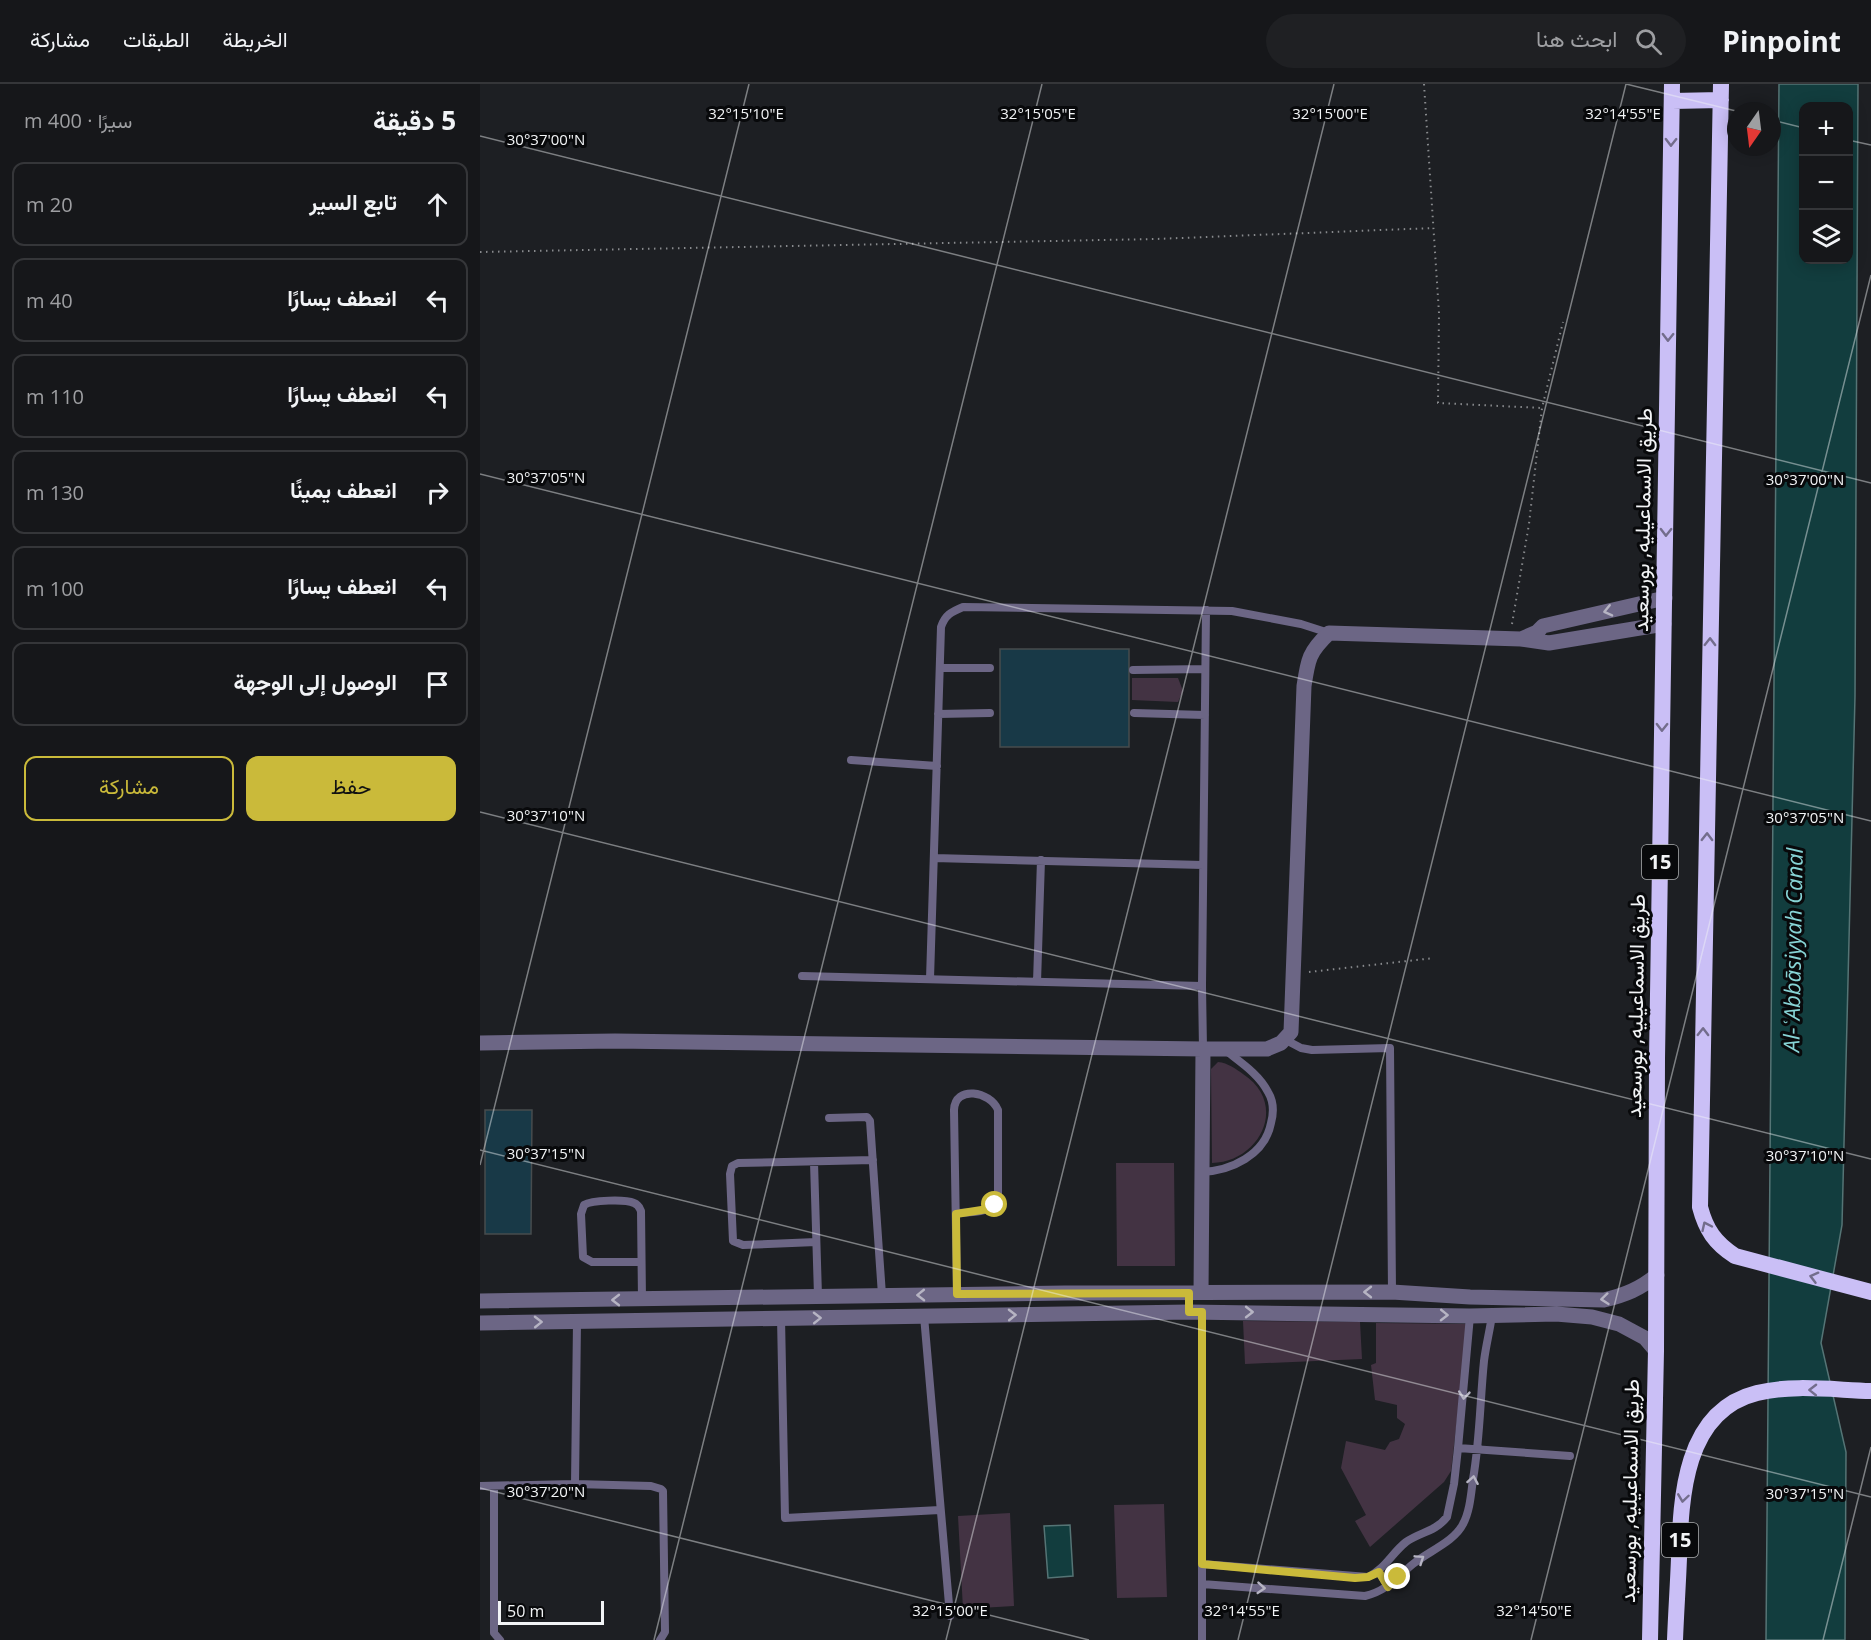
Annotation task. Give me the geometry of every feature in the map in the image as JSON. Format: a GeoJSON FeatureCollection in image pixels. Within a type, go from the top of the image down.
{"type":"FeatureCollection","features":[{"type":"Feature","properties":{"kind":"highway"},"geometry":{"type":"LineString","coordinates":[[1672,92],[1721,92],[1700,1207],[1711,1236],[1728,1251],[1750,1260],[1871,1292]]}},
{"type":"Feature","properties":{"kind":"highway","name":"طريق الاسماعيليه, بورسعيد"},"geometry":{"type":"LineString","coordinates":[[1650,1640],[1656,1351],[1672,92]]}},
{"type":"Feature","properties":{"kind":"highway","name":"15"},"geometry":{"type":"LineString","coordinates":[[1675,1640],[1681,1510],[1686,1474],[1698,1441],[1712,1420],[1731,1404],[1754,1394],[1780,1389],[1871,1391]]}},
{"type":"Feature","properties":{"kind":"street"},"geometry":{"type":"LineString","coordinates":[[1521,639],[1537,632],[1543,626],[1665,598]]}},
{"type":"Feature","properties":{"kind":"street"},"geometry":{"type":"LineString","coordinates":[[480,1044],[615,1041],[1267,1049],[1291,1032],[1304,686],[1307,660],[1318,644],[1329,633],[1521,639],[1549,643],[1664,624]]}},
{"type":"Feature","properties":{"kind":"street"},"geometry":{"type":"LineString","coordinates":[[1202,1312],[1203,1049]]}},
{"type":"Feature","properties":{"kind":"street"},"geometry":{"type":"LineString","coordinates":[[480,1301],[957,1294],[1392,1292],[1470,1297],[1604,1300],[1624,1296],[1640,1289],[1657,1275]]}},
{"type":"Feature","properties":{"kind":"street"},"geometry":{"type":"LineString","coordinates":[[1065,1293],[1066,1314]]}},
{"type":"Feature","properties":{"kind":"street"},"geometry":{"type":"LineString","coordinates":[[1202,1293],[1202,1312]]}},
{"type":"Feature","properties":{"kind":"street"},"geometry":{"type":"LineString","coordinates":[[957,1294],[958,1316]]}},
{"type":"Feature","properties":{"kind":"street"},"geometry":{"type":"LineString","coordinates":[[1470,1297],[1470,1316]]}},
{"type":"Feature","properties":{"kind":"street"},"geometry":{"type":"LineString","coordinates":[[577,1322],[579,1300]]}},
{"type":"Feature","properties":{"kind":"street"},"geometry":{"type":"LineString","coordinates":[[480,1323],[1202,1312],[1470,1316],[1556,1314],[1592,1317],[1619,1324],[1632,1329],[1656,1351]]}},
{"type":"Feature","properties":{"kind":"lane"},"geometry":{"type":"LineString","coordinates":[[930,979],[941,627],[944,618],[952,611],[963,607],[1232,611],[1268,616],[1329,633]]}},
{"type":"Feature","properties":{"kind":"lane"},"geometry":{"type":"LineString","coordinates":[[1203,1049],[1206,610]]}},
{"type":"Feature","properties":{"kind":"lane"},"geometry":{"type":"LineString","coordinates":[[940,668],[990,668]]}},
{"type":"Feature","properties":{"kind":"lane"},"geometry":{"type":"LineString","coordinates":[[1133,670],[1205,669]]}},
{"type":"Feature","properties":{"kind":"lane"},"geometry":{"type":"LineString","coordinates":[[938,714],[990,713]]}},
{"type":"Feature","properties":{"kind":"lane"},"geometry":{"type":"LineString","coordinates":[[1134,713],[1204,715]]}},
{"type":"Feature","properties":{"kind":"lane"},"geometry":{"type":"LineString","coordinates":[[851,760],[937,766]]}},
{"type":"Feature","properties":{"kind":"lane"},"geometry":{"type":"LineString","coordinates":[[934,858],[1203,865]]}},
{"type":"Feature","properties":{"kind":"lane"},"geometry":{"type":"LineString","coordinates":[[1037,982],[1041,860]]}},
{"type":"Feature","properties":{"kind":"lane"},"geometry":{"type":"LineString","coordinates":[[802,976],[1202,986]]}},
{"type":"Feature","properties":{"kind":"lane"},"geometry":{"type":"LineString","coordinates":[[1284,1039],[1301,1048],[1312,1050],[1390,1048],[1392,1292]]}},
{"type":"Feature","properties":{"kind":"lane"},"geometry":{"type":"LineString","coordinates":[[1201,1172],[1217,1172],[1252,1155],[1267,1136],[1272,1118],[1272,1101],[1263,1083],[1223,1049]]}},
{"type":"Feature","properties":{"kind":"lane"},"geometry":{"type":"LineString","coordinates":[[956,1214],[988,1209],[995,1205],[998,1198],[998,1110],[990,1099],[980,1095],[961,1096],[954,1105],[957,1294]]}},
{"type":"Feature","properties":{"kind":"lane"},"geometry":{"type":"LineString","coordinates":[[829,1118],[859,1115],[869,1118],[882,1295]]}},
{"type":"Feature","properties":{"kind":"lane"},"geometry":{"type":"LineString","coordinates":[[816,1242],[743,1245],[733,1241],[730,1174],[732,1166],[738,1163],[873,1160]]}},
{"type":"Feature","properties":{"kind":"lane"},"geometry":{"type":"LineString","coordinates":[[814,1161],[818,1296]]}},
{"type":"Feature","properties":{"kind":"lane"},"geometry":{"type":"LineString","coordinates":[[641,1262],[592,1262],[583,1257],[581,1214],[584,1205],[592,1201],[629,1202],[638,1206],[641,1211],[642,1300]]}},
{"type":"Feature","properties":{"kind":"lane"},"geometry":{"type":"LineString","coordinates":[[1202,1312],[1202,1640]]}},
{"type":"Feature","properties":{"kind":"lane"},"geometry":{"type":"LineString","coordinates":[[1202,1584],[1365,1596],[1388,1587],[1413,1564],[1436,1550],[1463,1526],[1479,1450],[1484,1372],[1492,1315]]}},
{"type":"Feature","properties":{"kind":"lane"},"geometry":{"type":"LineString","coordinates":[[924,1316],[950,1616]]}},
{"type":"Feature","properties":{"kind":"lane"},"geometry":{"type":"LineString","coordinates":[[1202,1564],[1355,1578],[1368,1577],[1379,1572],[1407,1542],[1430,1532],[1447,1517],[1454,1484],[1467,1372],[1470,1316]]}},
{"type":"Feature","properties":{"kind":"lane"},"geometry":{"type":"LineString","coordinates":[[781,1318],[785,1518],[940,1510]]}},
{"type":"Feature","properties":{"kind":"lane"},"geometry":{"type":"LineString","coordinates":[[575,1484],[577,1322]]}},
{"type":"Feature","properties":{"kind":"lane"},"geometry":{"type":"LineString","coordinates":[[1467,1372],[1484,1372]]}},
{"type":"Feature","properties":{"kind":"lane"},"geometry":{"type":"LineString","coordinates":[[1458,1448],[1570,1456]]}},
{"type":"Feature","properties":{"kind":"lane"},"geometry":{"type":"LineString","coordinates":[[480,1486],[575,1484],[651,1486],[663,1491],[665,1632],[660,1640]]}},
{"type":"Feature","properties":{"kind":"lane"},"geometry":{"type":"LineString","coordinates":[[494,1486],[494,1634],[500,1640]]}},
{"type":"Feature","properties":{"kind":"lane"},"geometry":{"type":"LineString","coordinates":[[1379,1572],[1388,1587]]}},
{"type":"Feature","properties":{"kind":"path"},"geometry":{"type":"LineString","coordinates":[[1424,84],[1439,313],[1438,403],[1542,408]]}},
{"type":"Feature","properties":{"kind":"path"},"geometry":{"type":"LineString","coordinates":[[480,252],[1143,239],[1433,228]]}},
{"type":"Feature","properties":{"kind":"path"},"geometry":{"type":"LineString","coordinates":[[1498,639],[1509,630],[1513,621],[1529,524],[1542,408],[1563,322]]}},
{"type":"Feature","properties":{"kind":"path"},"geometry":{"type":"LineString","coordinates":[[1294,972],[1324,971],[1434,958]]}},
{"type":"Feature","properties":{"kind":"shaded area"},"geometry":{"type":"Polygon","coordinates":[[[1132,678],[1178,678],[1183,691],[1178,702],[1132,700],[1132,678]]]}},
{"type":"Feature","properties":{"kind":"shaded area"},"geometry":{"type":"Polygon","coordinates":[[[1218,1062],[1235,1068],[1257,1086],[1264,1100],[1266,1115],[1263,1129],[1244,1153],[1229,1160],[1212,1163],[1211,1069],[1218,1062]]]}},
{"type":"Feature","properties":{"kind":"shaded area"},"geometry":{"type":"Polygon","coordinates":[[[1116,1163],[1174,1163],[1175,1266],[1117,1266],[1116,1163]]]}},
{"type":"Feature","properties":{"kind":"shaded area"},"geometry":{"type":"Polygon","coordinates":[[[1243,1321],[1360,1322],[1362,1359],[1245,1364],[1243,1321]]]}},
{"type":"Feature","properties":{"kind":"shaded area"},"geometry":{"type":"Polygon","coordinates":[[[1376,1323],[1468,1324],[1451,1471],[1444,1482],[1370,1547],[1355,1521],[1366,1515],[1341,1468],[1346,1441],[1385,1450],[1390,1442],[1399,1439],[1405,1424],[1397,1418],[1397,1405],[1375,1400],[1371,1365],[1376,1363],[1376,1323]]]}},
{"type":"Feature","properties":{"kind":"shaded area"},"geometry":{"type":"Polygon","coordinates":[[[1164,1504],[1167,1597],[1117,1598],[1114,1505],[1164,1504]]]}},
{"type":"Feature","properties":{"kind":"shaded area"},"geometry":{"type":"Polygon","coordinates":[[[1010,1513],[1014,1606],[963,1609],[958,1516],[1010,1513]]]}},
{"type":"Feature","properties":{"kind":"water","name":"Al-ʿAbbāsiyyah Canal"},"geometry":{"type":"Polygon","coordinates":[[[1779,84],[1858,84],[1855,696],[1842,1225],[1821,1343],[1846,1452],[1845,1640],[1766,1640],[1778,156],[1781,156],[1779,84]]]}},
{"type":"Feature","properties":{"kind":"water"},"geometry":{"type":"Polygon","coordinates":[[[1070,1525],[1073,1576],[1048,1578],[1044,1526],[1070,1525]]]}},
{"type":"Feature","properties":{"kind":"building"},"geometry":{"type":"Polygon","coordinates":[[[1000,649],[1129,649],[1129,747],[1000,747],[1000,649]]]}},
{"type":"Feature","properties":{"kind":"building"},"geometry":{"type":"Polygon","coordinates":[[[485,1110],[532,1110],[531,1234],[485,1234],[485,1110]]]}},
{"type":"Feature","properties":{"kind":"route"},"geometry":{"type":"LineString","coordinates":[[995,1205],[988,1209],[956,1214],[957,1294],[1189,1293],[1189,1312],[1202,1312],[1202,1564],[1355,1578],[1368,1577],[1379,1572],[1388,1587],[1398,1577]]}}]}
